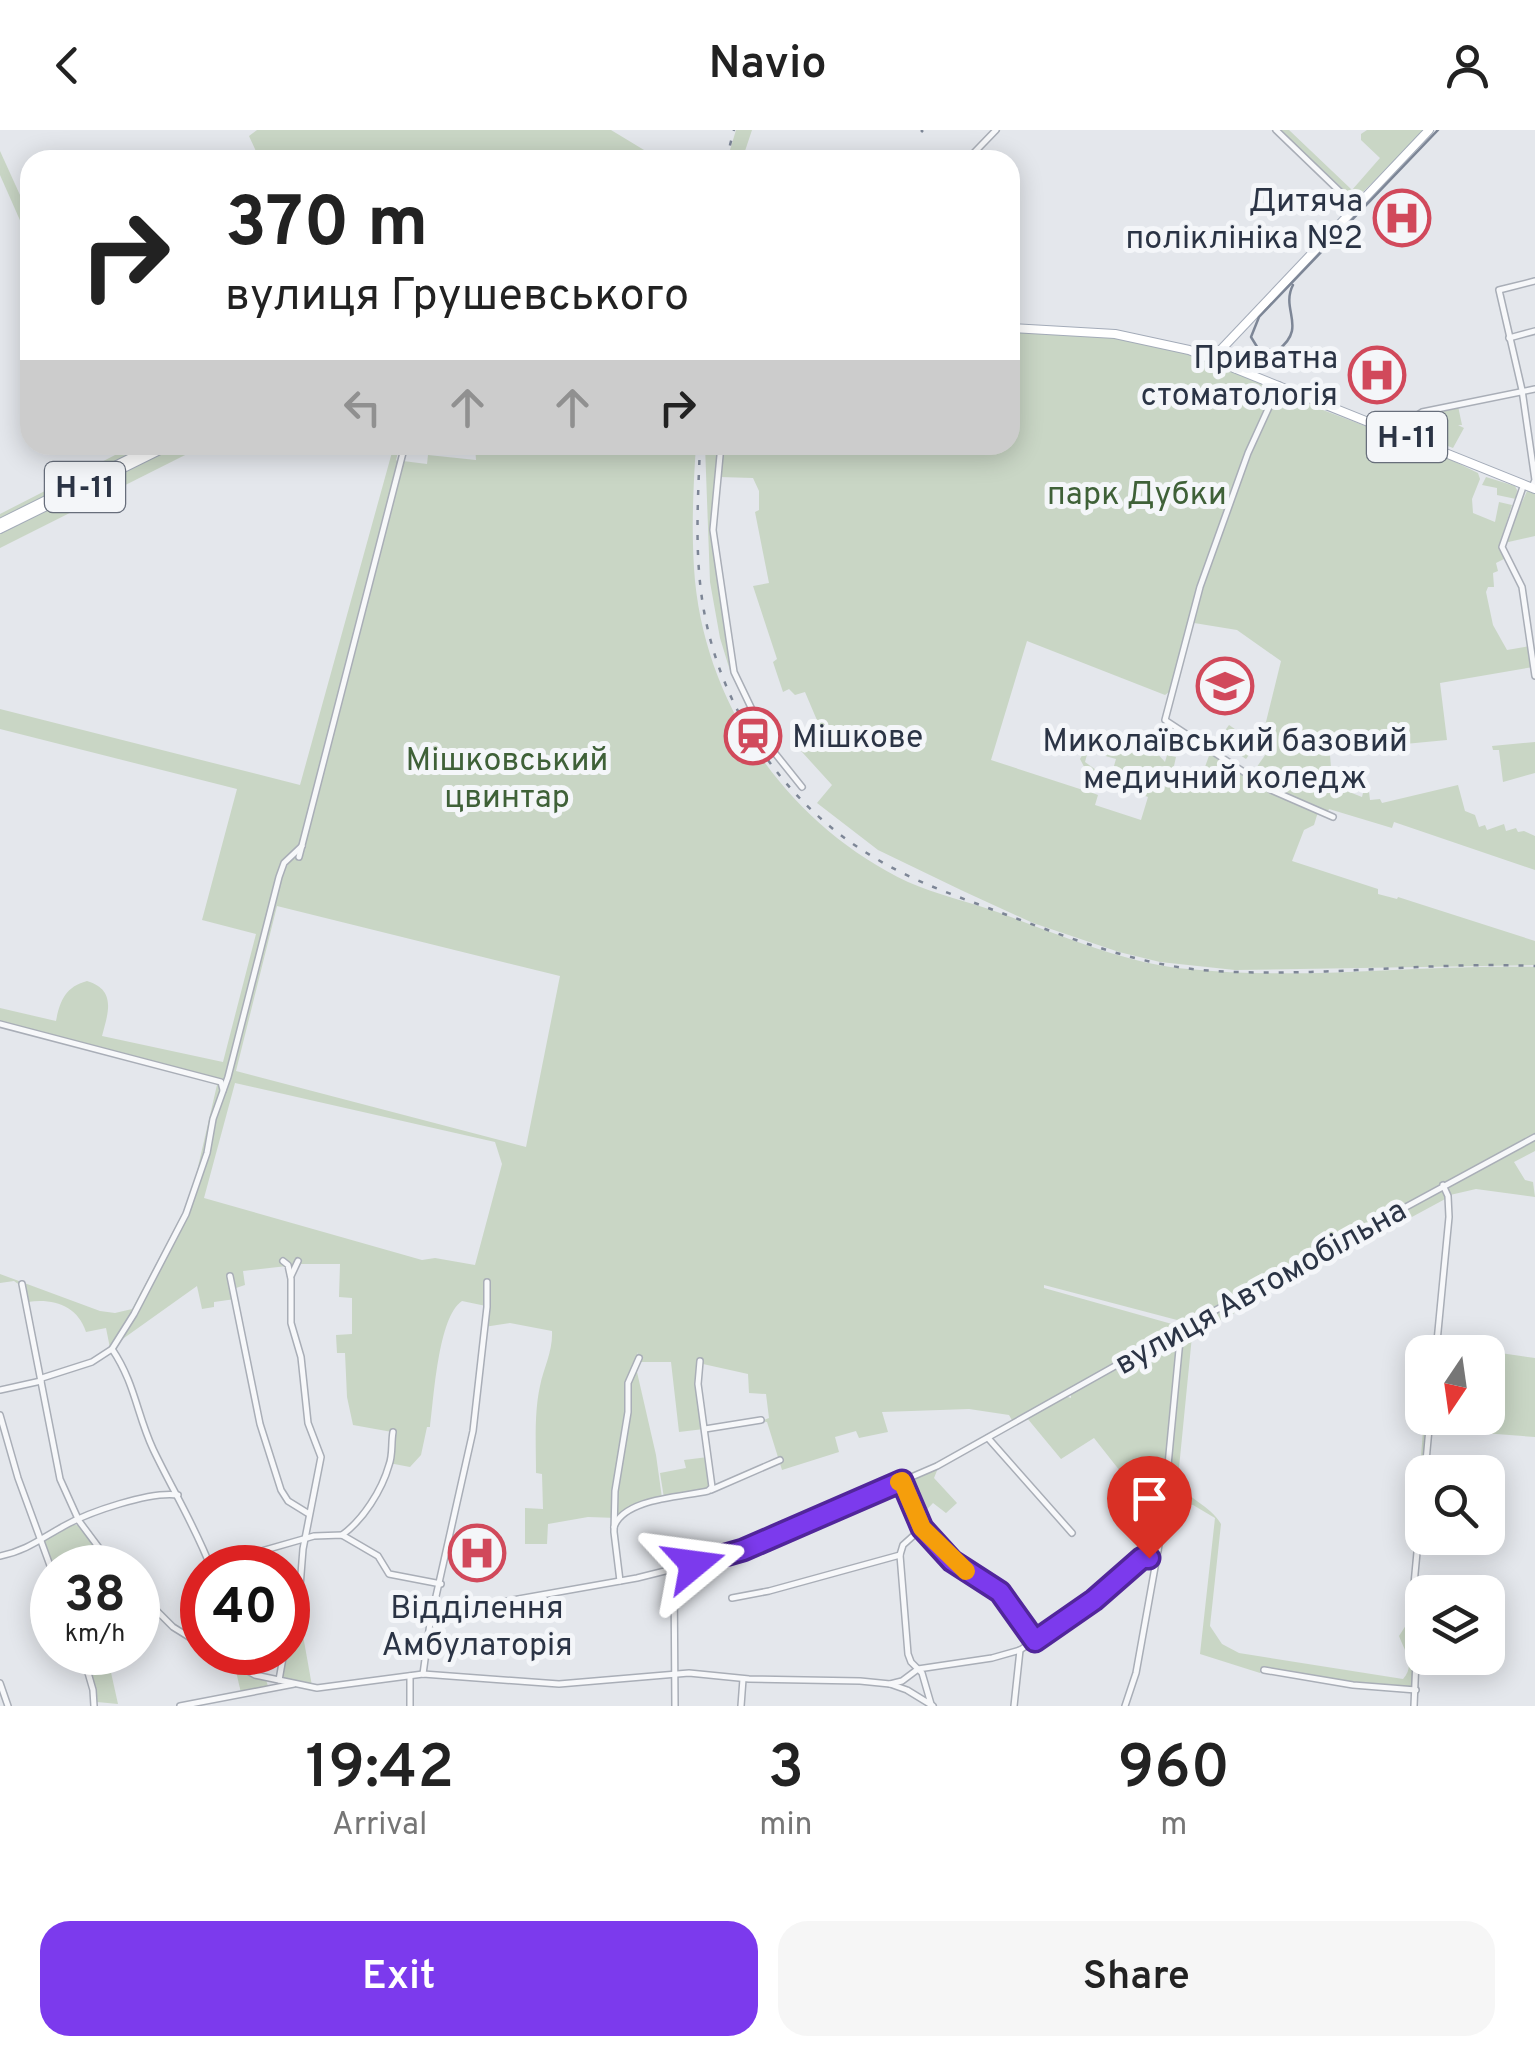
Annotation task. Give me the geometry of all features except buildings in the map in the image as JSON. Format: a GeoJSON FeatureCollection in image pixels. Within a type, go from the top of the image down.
{"type":"FeatureCollection","features":[{"type":"Feature","properties":{"kind":"main road"},"geometry":{"type":"LineString","coordinates":[[1213,358],[1429,130]]}},
{"type":"Feature","properties":{"kind":"main road","name":"Н-11"},"geometry":{"type":"LineString","coordinates":[[1020,329],[1115,334],[1189,350],[1530,487]]}},
{"type":"Feature","properties":{"kind":"main road","name":"Н-11"},"geometry":{"type":"LineString","coordinates":[[0,526],[138,455]]}},
{"type":"Feature","properties":{"kind":"main road","name":"Н-11"},"geometry":{"type":"LineString","coordinates":[[0,526],[149,455]]}},
{"type":"Feature","properties":{"kind":"street"},"geometry":{"type":"LineString","coordinates":[[977,150],[996,130]]}},
{"type":"Feature","properties":{"kind":"street"},"geometry":{"type":"LineString","coordinates":[[1276,130],[1356,207]]}},
{"type":"Feature","properties":{"kind":"street"},"geometry":{"type":"LineString","coordinates":[[1535,281],[1499,290],[1522,390],[1535,480],[1502,547],[1522,587],[1535,676]]}},
{"type":"Feature","properties":{"kind":"street"},"geometry":{"type":"LineString","coordinates":[[1510,338],[1535,331]]}},
{"type":"Feature","properties":{"kind":"street"},"geometry":{"type":"LineString","coordinates":[[1280,385],[1248,453],[1200,587],[1165,720],[1271,790],[1334,817]]}},
{"type":"Feature","properties":{"kind":"street"},"geometry":{"type":"LineString","coordinates":[[1403,435],[1410,420],[1422,412],[1535,389]]}},
{"type":"Feature","properties":{"kind":"street"},"geometry":{"type":"LineString","coordinates":[[299,858],[402,455]]}},
{"type":"Feature","properties":{"kind":"street"},"geometry":{"type":"LineString","coordinates":[[720,455],[713,527],[734,675],[770,747],[802,787]]}},
{"type":"Feature","properties":{"kind":"street"},"geometry":{"type":"LineString","coordinates":[[0,1390],[92,1362],[112,1349],[134,1314],[193,1199],[279,877],[284,863],[302,846]]}},
{"type":"Feature","properties":{"kind":"street"},"geometry":{"type":"LineString","coordinates":[[0,1024],[224,1085]]}},
{"type":"Feature","properties":{"kind":"street","name":"вулиця Автомобільна"},"geometry":{"type":"LineString","coordinates":[[434,1614],[620,1581],[733,1554],[902,1481],[988,1438],[1184,1326],[1535,1137]]}},
{"type":"Feature","properties":{"kind":"street"},"geometry":{"type":"LineString","coordinates":[[1438,1335],[1449,1206],[1443,1185]]}},
{"type":"Feature","properties":{"kind":"street"},"geometry":{"type":"LineString","coordinates":[[284,1260],[291,1279],[292,1333],[301,1358],[310,1432],[321,1457],[306,1545]]}},
{"type":"Feature","properties":{"kind":"street"},"geometry":{"type":"LineString","coordinates":[[291,1279],[298,1261]]}},
{"type":"Feature","properties":{"kind":"street"},"geometry":{"type":"LineString","coordinates":[[230,1276],[260,1424],[281,1490],[288,1501],[309,1514]]}},
{"type":"Feature","properties":{"kind":"street"},"geometry":{"type":"LineString","coordinates":[[423,1674],[473,1431],[487,1282]]}},
{"type":"Feature","properties":{"kind":"street"},"geometry":{"type":"LineString","coordinates":[[22,1284],[60,1480],[79,1521],[97,1545]]}},
{"type":"Feature","properties":{"kind":"street"},"geometry":{"type":"LineString","coordinates":[[1125,1706],[1136,1673],[1162,1528],[1184,1326]]}},
{"type":"Feature","properties":{"kind":"street"},"geometry":{"type":"LineString","coordinates":[[112,1349],[132,1387],[151,1444],[201,1545]]}},
{"type":"Feature","properties":{"kind":"street"},"geometry":{"type":"LineString","coordinates":[[620,1581],[614,1526],[616,1492],[628,1412],[627,1390],[639,1358]]}},
{"type":"Feature","properties":{"kind":"street"},"geometry":{"type":"LineString","coordinates":[[700,1361],[698,1384],[713,1484],[710,1490]]}},
{"type":"Feature","properties":{"kind":"street"},"geometry":{"type":"LineString","coordinates":[[0,1415],[42,1545]]}},
{"type":"Feature","properties":{"kind":"street"},"geometry":{"type":"LineString","coordinates":[[705,1429],[761,1420]]}},
{"type":"Feature","properties":{"kind":"street"},"geometry":{"type":"LineString","coordinates":[[342,1535],[353,1527],[382,1484],[390,1464],[393,1432]]}},
{"type":"Feature","properties":{"kind":"street"},"geometry":{"type":"LineString","coordinates":[[988,1438],[1072,1533]]}},
{"type":"Feature","properties":{"kind":"street"},"geometry":{"type":"LineString","coordinates":[[614,1526],[619,1516],[630,1509],[710,1490],[780,1460]]}},
{"type":"Feature","properties":{"kind":"street"},"geometry":{"type":"LineString","coordinates":[[159,1494],[169,1478]]}},
{"type":"Feature","properties":{"kind":"street"},"geometry":{"type":"LineString","coordinates":[[1128,1478],[1162,1528]]}},
{"type":"Feature","properties":{"kind":"street"},"geometry":{"type":"LineString","coordinates":[[902,1481],[922,1528],[952,1561],[1000,1592],[1035,1641]]}},
{"type":"Feature","properties":{"kind":"street"},"geometry":{"type":"LineString","coordinates":[[0,1556],[41,1541],[66,1525],[159,1494],[178,1495]]}},
{"type":"Feature","properties":{"kind":"street"},"geometry":{"type":"LineString","coordinates":[[309,1526],[320,1534]]}},
{"type":"Feature","properties":{"kind":"street"},"geometry":{"type":"LineString","coordinates":[[909,1676],[900,1555],[907,1541],[922,1528]]}},
{"type":"Feature","properties":{"kind":"street"},"geometry":{"type":"LineString","coordinates":[[285,1545],[320,1534],[342,1535],[378,1556],[390,1574],[441,1584]]}},
{"type":"Feature","properties":{"kind":"street"},"geometry":{"type":"LineString","coordinates":[[890,1684],[918,1669],[1020,1650],[1158,1550]]}},
{"type":"Feature","properties":{"kind":"street"},"geometry":{"type":"LineString","coordinates":[[732,1598],[900,1555]]}},
{"type":"Feature","properties":{"kind":"street"},"geometry":{"type":"LineString","coordinates":[[1414,1706],[1413,1595],[1417,1555]]}},
{"type":"Feature","properties":{"kind":"street"},"geometry":{"type":"LineString","coordinates":[[1145,1557],[1156,1563]]}},
{"type":"Feature","properties":{"kind":"street"},"geometry":{"type":"LineString","coordinates":[[674,1569],[675,1706]]}},
{"type":"Feature","properties":{"kind":"street"},"geometry":{"type":"LineString","coordinates":[[160,1614],[180,1631]]}},
{"type":"Feature","properties":{"kind":"street"},"geometry":{"type":"LineString","coordinates":[[1014,1706],[1020,1650]]}},
{"type":"Feature","properties":{"kind":"street"},"geometry":{"type":"LineString","coordinates":[[910,1662],[918,1669],[932,1706]]}},
{"type":"Feature","properties":{"kind":"street"},"geometry":{"type":"LineString","coordinates":[[1264,1670],[1354,1685],[1416,1690]]}},
{"type":"Feature","properties":{"kind":"street"},"geometry":{"type":"LineString","coordinates":[[253,1675],[328,1688],[423,1674],[559,1684],[676,1673],[744,1679],[860,1680],[907,1690],[932,1706]]}},
{"type":"Feature","properties":{"kind":"street"},"geometry":{"type":"LineString","coordinates":[[89,1675],[93,1706],[105,1706]]}},
{"type":"Feature","properties":{"kind":"street"},"geometry":{"type":"LineString","coordinates":[[278,1680],[279,1675]]}},
{"type":"Feature","properties":{"kind":"street"},"geometry":{"type":"LineString","coordinates":[[410,1676],[410,1706]]}},
{"type":"Feature","properties":{"kind":"street"},"geometry":{"type":"LineString","coordinates":[[740,1706],[744,1679]]}},
{"type":"Feature","properties":{"kind":"street"},"geometry":{"type":"LineString","coordinates":[[180,1706],[297,1683]]}},
{"type":"Feature","properties":{"kind":"street"},"geometry":{"type":"LineString","coordinates":[[0,1684],[8,1706]]}},
{"type":"Feature","properties":{"kind":"green space"},"geometry":{"type":"Polygon","coordinates":[[[257,130],[611,130],[644,150],[255,150],[249,136],[257,130]]]}},
{"type":"Feature","properties":{"kind":"green space"},"geometry":{"type":"Polygon","coordinates":[[[736,130],[752,130],[745,150],[730,150],[736,130]]]}},
{"type":"Feature","properties":{"kind":"green space"},"geometry":{"type":"Polygon","coordinates":[[[1280,130],[1289,130],[1352,190],[1380,158],[1361,140],[1361,134],[1367,130],[1424,130],[1355,200],[1280,130]]]}},
{"type":"Feature","properties":{"kind":"green space"},"geometry":{"type":"Polygon","coordinates":[[[0,151],[20,195],[20,220],[0,175],[0,151]]]}},
{"type":"Feature","properties":{"kind":"green space","name":"парк Дубки"},"geometry":{"type":"Polygon","coordinates":[[[1020,332],[1114,337],[1185,353],[1269,385],[1274,393],[1285,392],[1478,473],[1473,513],[1495,522],[1499,502],[1512,505],[1500,543],[1504,559],[1496,563],[1494,587],[1488,587],[1486,592],[1493,625],[1507,650],[1530,646],[1533,667],[1440,683],[1447,740],[1331,751],[1332,780],[1362,797],[1369,792],[1370,800],[1380,799],[1382,803],[1458,785],[1465,811],[1475,815],[1479,827],[1485,825],[1487,830],[1504,824],[1506,831],[1516,828],[1535,836],[1535,870],[1394,822],[1392,828],[1329,809],[1327,813],[1246,773],[1254,771],[1270,748],[1264,730],[1281,661],[1237,630],[1188,622],[1165,695],[1027,641],[991,760],[1086,791],[1090,778],[1080,759],[1088,745],[1127,737],[1146,741],[1165,762],[1167,755],[1176,757],[1174,766],[1180,772],[1201,778],[1210,753],[1270,792],[1318,812],[1314,825],[1304,830],[1292,861],[1378,889],[1378,894],[1535,941],[1535,965],[1235,970],[1160,962],[1033,923],[878,850],[817,803],[832,785],[792,741],[819,725],[805,692],[783,692],[773,662],[777,659],[753,586],[769,583],[755,512],[759,510],[759,491],[753,478],[720,477],[721,455],[1020,455],[1020,332]],[[1088,751],[1085,762],[1096,770],[1090,792],[1098,795],[1095,805],[1141,820],[1148,797],[1109,783],[1116,759],[1088,751]]]}},
{"type":"Feature","properties":{"kind":"green space"},"geometry":{"type":"Polygon","coordinates":[[[1458,406],[1462,425],[1458,425],[1464,428],[1453,448],[1409,431],[1417,416],[1458,406]]]}},
{"type":"Feature","properties":{"kind":"green space"},"geometry":{"type":"Polygon","coordinates":[[[115,455],[132,455],[0,521],[0,514],[115,455]]]}},
{"type":"Feature","properties":{"kind":"green space"},"geometry":{"type":"Polygon","coordinates":[[[154,455],[185,455],[0,548],[0,532],[154,455]]]}},
{"type":"Feature","properties":{"kind":"green space"},"geometry":{"type":"Polygon","coordinates":[[[391,455],[397,455],[399,462],[301,844],[282,862],[224,1082],[0,1022],[0,1008],[56,1021],[65,996],[87,981],[107,996],[102,1036],[223,1062],[256,934],[202,920],[237,789],[0,729],[0,709],[300,785],[391,455]]]}},
{"type":"Feature","properties":{"kind":"green space","name":"Мішковський цвинтар"},"geometry":{"type":"Polygon","coordinates":[[[428,455],[476,460],[476,455],[696,455],[695,581],[703,629],[717,675],[737,718],[762,759],[792,796],[866,858],[908,882],[1092,947],[1164,966],[1275,973],[1535,967],[1535,1135],[1192,1320],[1177,1320],[1044,1285],[1179,1326],[1013,1422],[1009,1415],[969,1409],[882,1412],[888,1432],[859,1438],[856,1431],[835,1437],[839,1452],[782,1470],[767,1422],[761,1421],[769,1418],[766,1394],[749,1393],[748,1374],[698,1366],[704,1429],[679,1432],[671,1362],[639,1362],[638,1352],[632,1377],[637,1372],[662,1498],[631,1508],[617,1518],[588,1517],[548,1524],[547,1544],[525,1544],[525,1508],[543,1509],[542,1474],[536,1473],[536,1418],[552,1331],[510,1323],[484,1327],[486,1306],[462,1301],[447,1323],[438,1359],[430,1427],[421,1455],[410,1467],[389,1463],[392,1432],[353,1425],[345,1353],[337,1353],[336,1335],[352,1334],[352,1298],[339,1297],[340,1264],[298,1264],[292,1280],[287,1266],[243,1271],[245,1285],[233,1289],[235,1299],[214,1302],[214,1307],[202,1309],[197,1286],[117,1343],[199,1186],[213,1119],[280,877],[292,858],[301,860],[403,461],[427,464],[428,455]],[[277,906],[236,1071],[526,1147],[560,976],[277,906]],[[235,1083],[204,1198],[422,1260],[435,1258],[475,1265],[502,1164],[495,1142],[235,1083]]]}},
{"type":"Feature","properties":{"kind":"green space"},"geometry":{"type":"Polygon","coordinates":[[[705,455],[719,455],[712,527],[731,674],[710,582],[705,455]]]}},
{"type":"Feature","properties":{"kind":"green space"},"geometry":{"type":"Polygon","coordinates":[[[1486,477],[1515,486],[1516,499],[1497,495],[1497,488],[1482,485],[1486,477]]]}},
{"type":"Feature","properties":{"kind":"green space"},"geometry":{"type":"Polygon","coordinates":[[[1527,491],[1535,493],[1535,536],[1504,543],[1527,491]]]}},
{"type":"Feature","properties":{"kind":"green space"},"geometry":{"type":"Polygon","coordinates":[[[1229,725],[1257,744],[1246,759],[1218,740],[1229,725]]]}},
{"type":"Feature","properties":{"kind":"green space"},"geometry":{"type":"Polygon","coordinates":[[[1535,742],[1535,773],[1503,782],[1499,750],[1492,746],[1535,742]]]}},
{"type":"Feature","properties":{"kind":"green space"},"geometry":{"type":"Polygon","coordinates":[[[213,1081],[222,1088],[194,1196],[133,1313],[110,1348],[106,1328],[86,1332],[71,1310],[46,1301],[28,1302],[21,1286],[14,1281],[0,1283],[0,1274],[100,1311],[132,1309],[191,1197],[217,1085],[213,1081]]]}},
{"type":"Feature","properties":{"kind":"green space"},"geometry":{"type":"Polygon","coordinates":[[[1535,1139],[1535,1151],[1514,1162],[1525,1180],[1533,1182],[1535,1197],[1476,1189],[1450,1195],[1446,1186],[1535,1139]]]}},
{"type":"Feature","properties":{"kind":"green space"},"geometry":{"type":"Polygon","coordinates":[[[1443,1188],[1447,1198],[1192,1336],[1178,1478],[1186,1492],[1210,1511],[1221,1524],[1210,1626],[1222,1644],[1239,1653],[1403,1679],[1413,1675],[1412,1688],[1267,1670],[1260,1673],[1200,1654],[1215,1518],[1193,1505],[1164,1502],[1183,1331],[1443,1188]]]}},
{"type":"Feature","properties":{"kind":"green space"},"geometry":{"type":"Polygon","coordinates":[[[1175,1334],[1178,1341],[1163,1490],[1159,1491],[1161,1523],[1094,1438],[1061,1459],[1027,1418],[1065,1396],[1071,1398],[1071,1394],[1175,1334]]]}},
{"type":"Feature","properties":{"kind":"green space"},"geometry":{"type":"Polygon","coordinates":[[[1505,1354],[1535,1358],[1535,1437],[1505,1435],[1505,1354]]]}},
{"type":"Feature","properties":{"kind":"green space"},"geometry":{"type":"Polygon","coordinates":[[[1423,1435],[1427,1435],[1425,1455],[1421,1455],[1423,1435]]]}},
{"type":"Feature","properties":{"kind":"green space"},"geometry":{"type":"Polygon","coordinates":[[[708,1457],[710,1489],[664,1498],[660,1473],[686,1468],[684,1460],[708,1457]]]}},
{"type":"Feature","properties":{"kind":"green space"},"geometry":{"type":"Polygon","coordinates":[[[938,1468],[934,1478],[957,1503],[946,1513],[933,1503],[918,1519],[904,1483],[938,1468]]]}},
{"type":"Feature","properties":{"kind":"green space"},"geometry":{"type":"Polygon","coordinates":[[[71,1524],[81,1526],[96,1545],[44,1545],[43,1542],[71,1524]]]}},
{"type":"Feature","properties":{"kind":"green space"},"geometry":{"type":"Polygon","coordinates":[[[1405,1627],[1405,1650],[1399,1636],[1405,1627]]]}},
{"type":"Feature","properties":{"kind":"green space"},"geometry":{"type":"Polygon","coordinates":[[[89,1675],[112,1675],[118,1704],[97,1702],[89,1675]]]}},
{"type":"Feature","properties":{"kind":"green space"},"geometry":{"type":"Polygon","coordinates":[[[237,1675],[266,1680],[268,1686],[241,1693],[237,1675]]]}},
{"type":"Feature","properties":{"kind":"green space"},"geometry":{"type":"Polygon","coordinates":[[[310,1675],[312,1686],[284,1680],[281,1676],[310,1675]]]}},
{"type":"Feature","properties":{"kind":"tram line"},"geometry":{"type":"LineString","coordinates":[[1293,285],[1289,302],[1293,326],[1287,342],[1278,350],[1259,350],[1251,337],[1259,317],[1438,130]]}},
{"type":"Feature","properties":{"kind":"railway"},"geometry":{"type":"LineString","coordinates":[[729,150],[734,130]]}},
{"type":"Feature","properties":{"kind":"railway"},"geometry":{"type":"LineString","coordinates":[[700,455],[701,590],[713,648],[726,685],[763,753],[787,784],[813,812],[875,858],[940,889],[1055,932],[1127,956],[1177,967],[1285,972],[1535,966]]}},
{"type":"Feature","properties":{"kind":"slow traffic"},"geometry":{"type":"LineString","coordinates":[[899,1482],[902,1481],[922,1528],[966,1571]]}},
{"type":"Feature","properties":{"kind":"place","name":"Дитяча поліклініка №2"},"geometry":{"type":"Point","coordinates":[1402,218]}},
{"type":"Feature","properties":{"kind":"place","name":"Приватна стоматологія"},"geometry":{"type":"Point","coordinates":[1377,375]}},
{"type":"Feature","properties":{"kind":"place","name":"Миколаївський базовий медичний коледж"},"geometry":{"type":"Point","coordinates":[1225,686]}},
{"type":"Feature","properties":{"kind":"place","name":"Мішкове"},"geometry":{"type":"Point","coordinates":[753,736]}},
{"type":"Feature","properties":{"kind":"place","name":"Відділення Амбулаторія"},"geometry":{"type":"Point","coordinates":[477,1553]}},
{"type":"Feature","properties":{"kind":"route"},"geometry":{"type":"LineString","coordinates":[[694,1564],[733,1554],[902,1481],[922,1528],[952,1561],[996,1588],[1035,1641],[1080,1611],[1142,1558],[1149,1558]]}}]}
